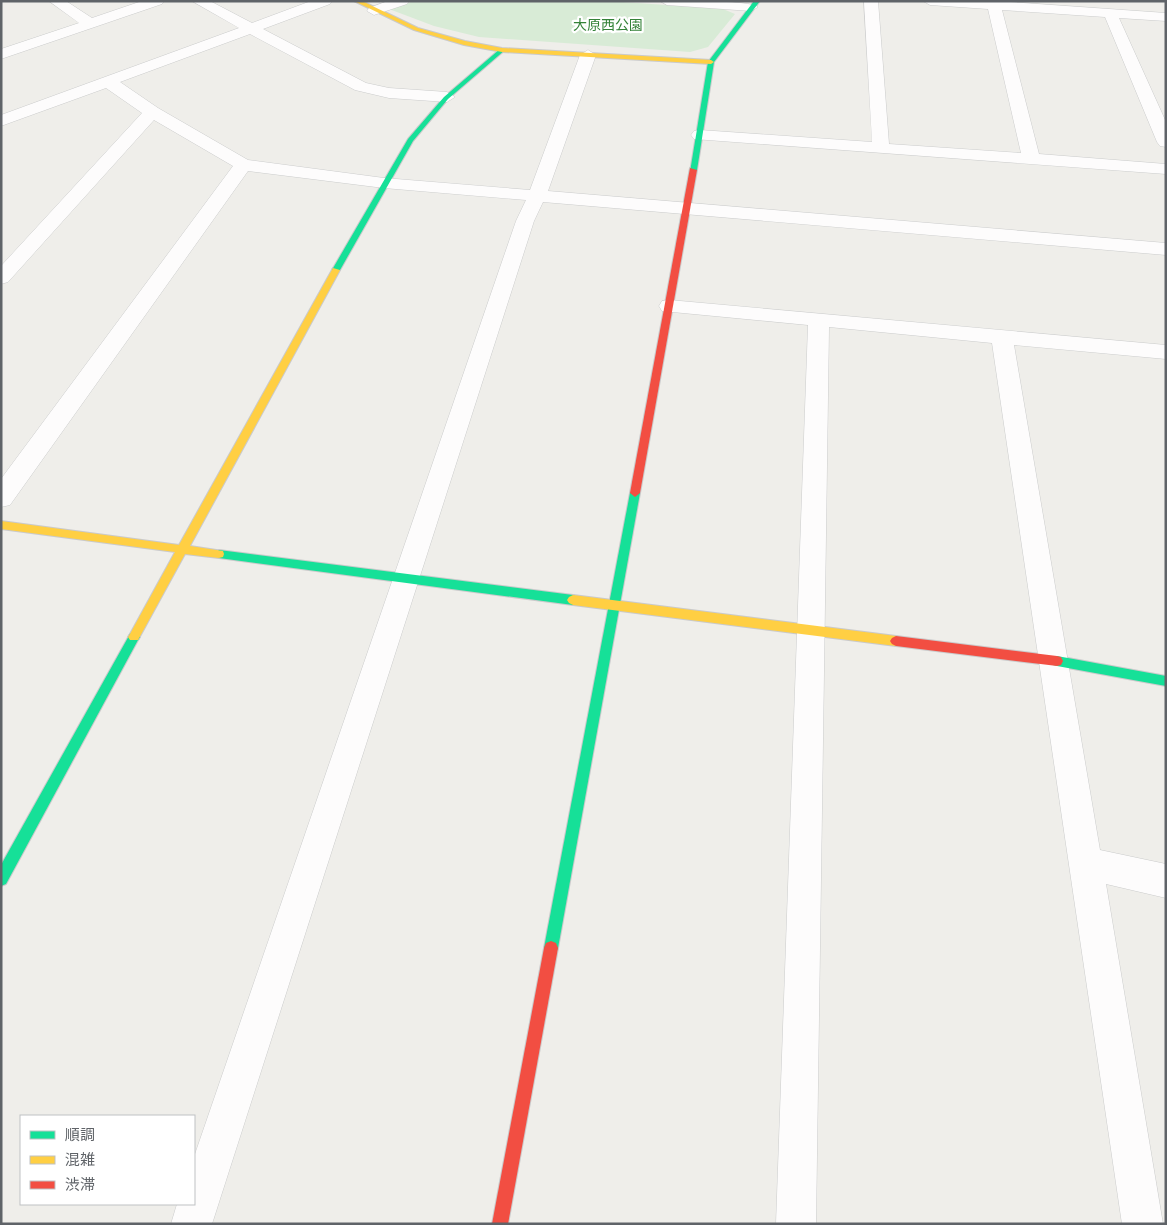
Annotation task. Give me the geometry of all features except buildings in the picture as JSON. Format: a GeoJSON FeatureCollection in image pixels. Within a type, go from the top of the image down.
{"type":"FeatureCollection","features":[{"type":"Feature","properties":{"kind":"street"},"geometry":{"type":"LineString","coordinates":[[56,1],[91,24]]}},
{"type":"Feature","properties":{"kind":"street"},"geometry":{"type":"LineString","coordinates":[[1,54],[157,1]]}},
{"type":"Feature","properties":{"kind":"street"},"geometry":{"type":"LineString","coordinates":[[199,1],[361,87],[389,93],[446,97]]}},
{"type":"Feature","properties":{"kind":"street"},"geometry":{"type":"LineString","coordinates":[[1,120],[325,1]]}},
{"type":"Feature","properties":{"kind":"street"},"geometry":{"type":"LineString","coordinates":[[356,1],[416,29],[464,43],[502,50],[711,62]]}},
{"type":"Feature","properties":{"kind":"street"},"geometry":{"type":"LineString","coordinates":[[374,11],[402,1]]}},
{"type":"Feature","properties":{"kind":"street"},"geometry":{"type":"LineString","coordinates":[[668,1],[754,4]]}},
{"type":"Feature","properties":{"kind":"street"},"geometry":{"type":"LineString","coordinates":[[871,1],[881,148]]}},
{"type":"Feature","properties":{"kind":"street"},"geometry":{"type":"LineString","coordinates":[[930,1],[1166,17]]}},
{"type":"Feature","properties":{"kind":"street"},"geometry":{"type":"LineString","coordinates":[[500,1224],[687,209],[711,62],[754,4]]}},
{"type":"Feature","properties":{"kind":"street"},"geometry":{"type":"LineString","coordinates":[[994,6],[1032,159]]}},
{"type":"Feature","properties":{"kind":"street"},"geometry":{"type":"LineString","coordinates":[[1110,13],[1166,142]]}},
{"type":"Feature","properties":{"kind":"street"},"geometry":{"type":"LineString","coordinates":[[1,879],[180,550],[384,183],[414,133],[446,97],[480,65],[502,50]]}},
{"type":"Feature","properties":{"kind":"street"},"geometry":{"type":"LineString","coordinates":[[191,1224],[404,578],[525,221],[537,196],[588,55]]}},
{"type":"Feature","properties":{"kind":"street"},"geometry":{"type":"LineString","coordinates":[[107,81],[152,112],[243,164],[384,183],[1166,249]]}},
{"type":"Feature","properties":{"kind":"street"},"geometry":{"type":"LineString","coordinates":[[1,278],[152,112]]}},
{"type":"Feature","properties":{"kind":"street"},"geometry":{"type":"LineString","coordinates":[[700,135],[1166,169]]}},
{"type":"Feature","properties":{"kind":"street"},"geometry":{"type":"LineString","coordinates":[[1,498],[243,164]]}},
{"type":"Feature","properties":{"kind":"street"},"geometry":{"type":"LineString","coordinates":[[669,306],[1166,352]]}},
{"type":"Feature","properties":{"kind":"street"},"geometry":{"type":"LineString","coordinates":[[796,1224],[820,320]]}},
{"type":"Feature","properties":{"kind":"street"},"geometry":{"type":"LineString","coordinates":[[1002,337],[1143,1224]]}},
{"type":"Feature","properties":{"kind":"street"},"geometry":{"type":"LineString","coordinates":[[1,525],[180,550],[1054,660],[1166,681]]}},
{"type":"Feature","properties":{"kind":"street"},"geometry":{"type":"LineString","coordinates":[[1086,863],[1166,881]]}},
{"type":"Feature","properties":{"kind":"green space","name":"大原西公園"},"geometry":{"type":"Polygon","coordinates":[[[414,1],[609,1],[723,9],[735,14],[708,47],[690,52],[479,37],[434,26],[389,9],[414,1]]]}},
{"type":"Feature","properties":{"kind":"traffic: fast"},"geometry":{"type":"LineString","coordinates":[[693,170],[711,62],[757,1]]}},
{"type":"Feature","properties":{"kind":"traffic: fast"},"geometry":{"type":"LineString","coordinates":[[336,270],[410,140],[446,98],[502,50]]}},
{"type":"Feature","properties":{"kind":"traffic: fast"},"geometry":{"type":"LineString","coordinates":[[551,948],[635,493]]}},
{"type":"Feature","properties":{"kind":"traffic: fast"},"geometry":{"type":"LineString","coordinates":[[219,554],[573,600]]}},
{"type":"Feature","properties":{"kind":"traffic: fast"},"geometry":{"type":"LineString","coordinates":[[1,879],[134,637]]}},
{"type":"Feature","properties":{"kind":"traffic: fast"},"geometry":{"type":"LineString","coordinates":[[1057,661],[1166,681]]}},
{"type":"Feature","properties":{"kind":"traffic: slow"},"geometry":{"type":"LineString","coordinates":[[357,1],[416,29],[464,43],[502,50],[711,62]]}},
{"type":"Feature","properties":{"kind":"traffic: slow"},"geometry":{"type":"LineString","coordinates":[[134,637],[336,270]]}},
{"type":"Feature","properties":{"kind":"traffic: slow"},"geometry":{"type":"LineString","coordinates":[[1,525],[219,554]]}},
{"type":"Feature","properties":{"kind":"traffic: slow"},"geometry":{"type":"LineString","coordinates":[[573,600],[896,641]]}},
{"type":"Feature","properties":{"kind":"traffic: jam"},"geometry":{"type":"LineString","coordinates":[[635,493],[693,170]]}},
{"type":"Feature","properties":{"kind":"traffic: jam"},"geometry":{"type":"LineString","coordinates":[[896,641],[1057,661]]}},
{"type":"Feature","properties":{"kind":"traffic: jam"},"geometry":{"type":"LineString","coordinates":[[500,1224],[551,948]]}}]}
